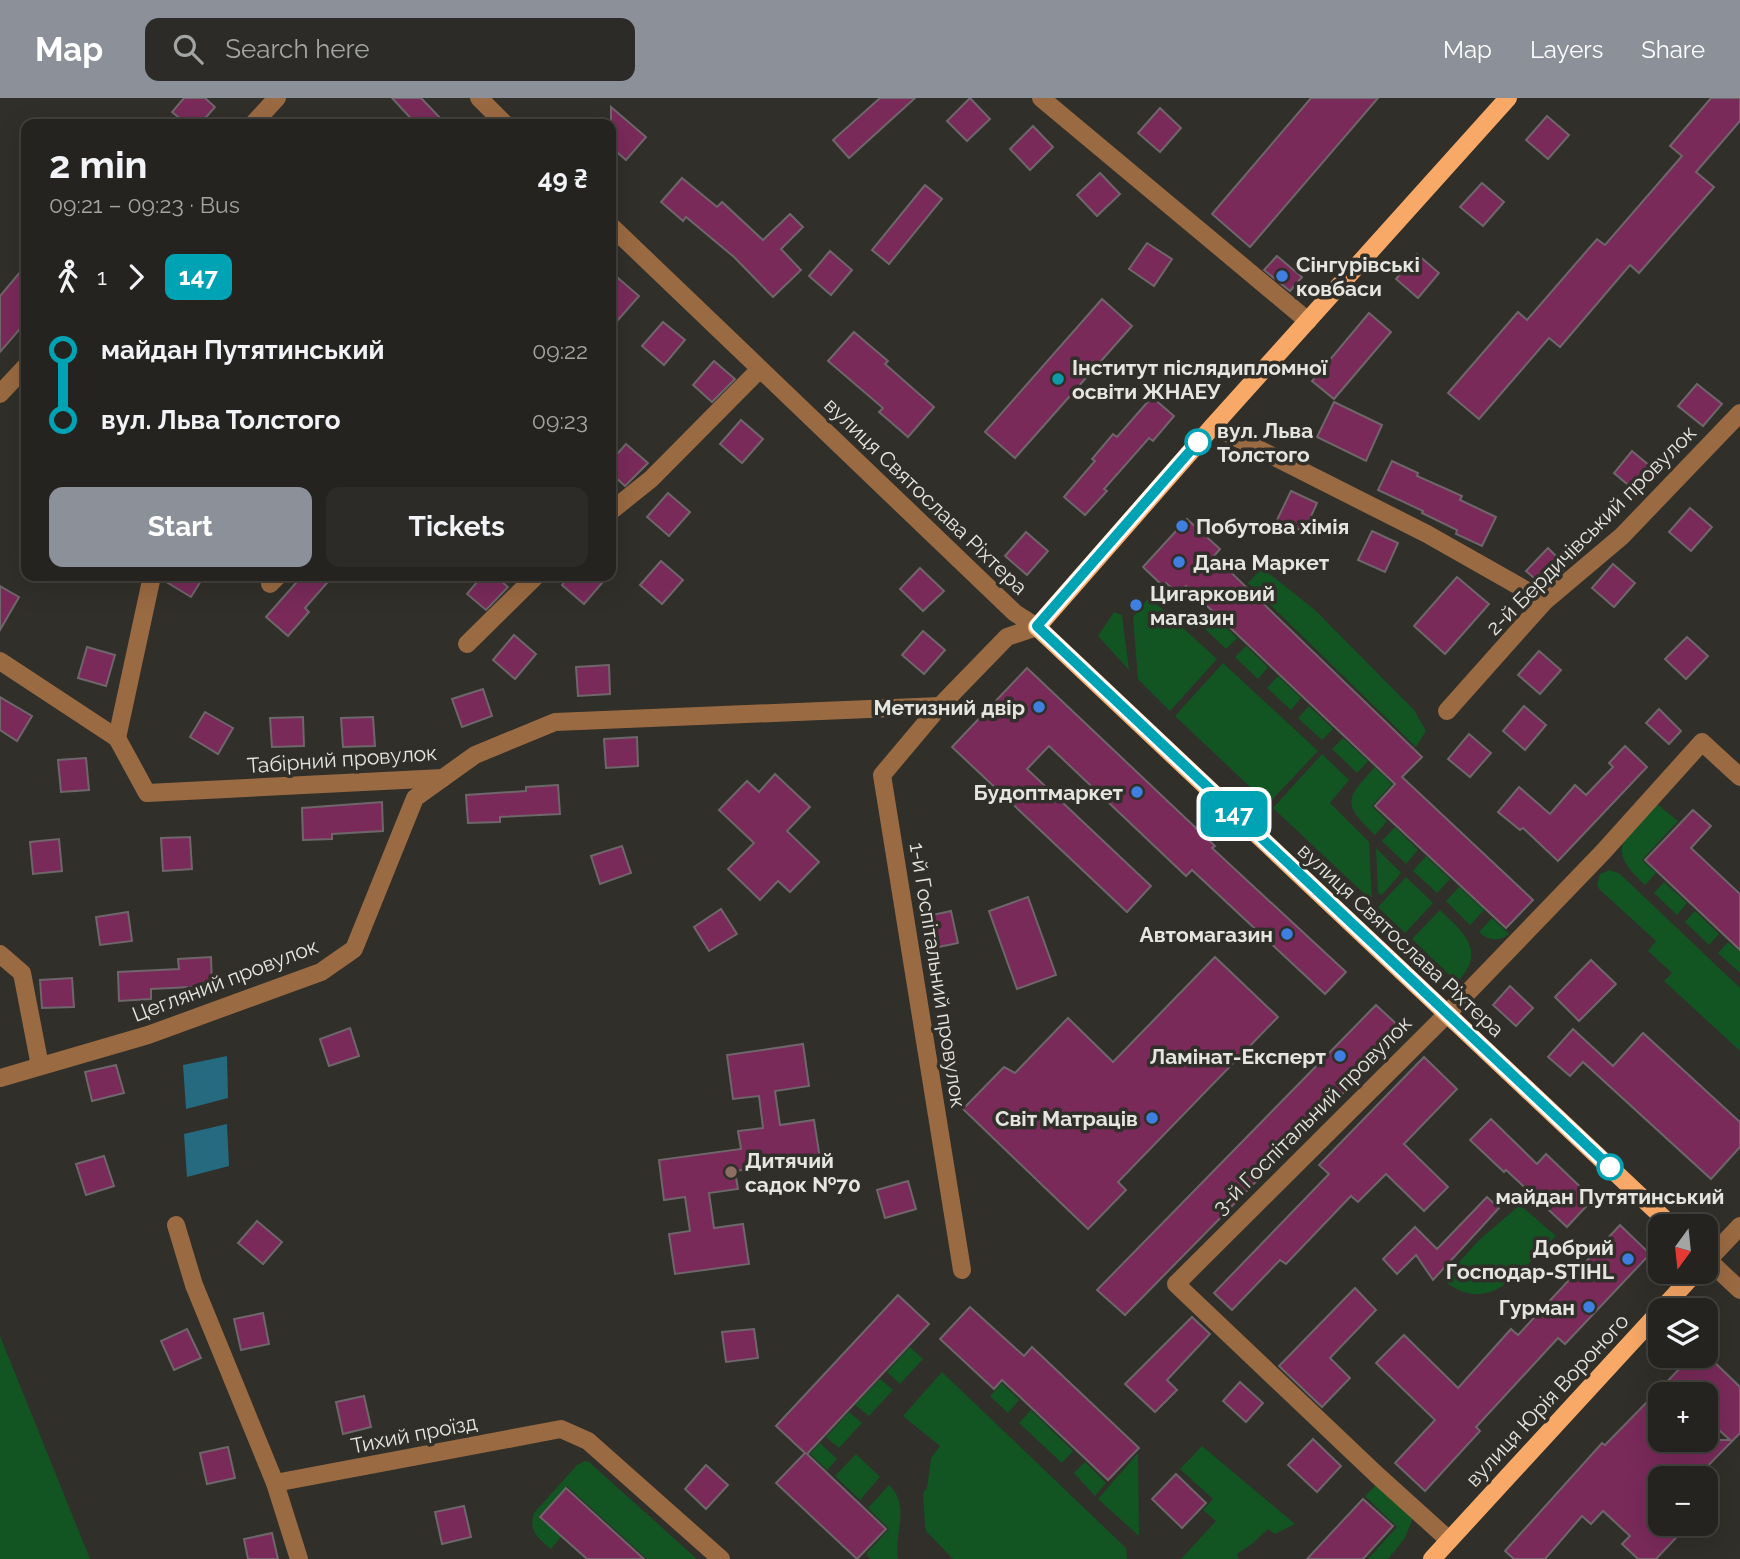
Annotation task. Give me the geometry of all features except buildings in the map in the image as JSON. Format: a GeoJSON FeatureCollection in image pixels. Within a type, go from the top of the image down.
{"type":"FeatureCollection","features":[{"type":"Feature","properties":{"kind":"main road"},"geometry":{"type":"LineString","coordinates":[[1037,626],[1508,98]]}},
{"type":"Feature","properties":{"kind":"main road","name":"вулиця Святослава Ріхтера"},"geometry":{"type":"LineString","coordinates":[[1037,626],[1659,1214]]}},
{"type":"Feature","properties":{"kind":"main road","name":"вулиця Юрія Вороного"},"geometry":{"type":"LineString","coordinates":[[1432,1559],[1685,1284]]}},
{"type":"Feature","properties":{"kind":"street"},"geometry":{"type":"LineString","coordinates":[[258,119],[277,98]]}},
{"type":"Feature","properties":{"kind":"street"},"geometry":{"type":"LineString","coordinates":[[479,98],[497,119]]}},
{"type":"Feature","properties":{"kind":"street"},"geometry":{"type":"LineString","coordinates":[[1041,98],[1308,321]]}},
{"type":"Feature","properties":{"kind":"street","name":"вулиця Святослава Ріхтера"},"geometry":{"type":"LineString","coordinates":[[616,231],[1015,613],[1037,626]]}},
{"type":"Feature","properties":{"kind":"street"},"geometry":{"type":"LineString","coordinates":[[616,507],[651,479],[760,369]]}},
{"type":"Feature","properties":{"kind":"street"},"geometry":{"type":"LineString","coordinates":[[0,394],[21,371]]}},
{"type":"Feature","properties":{"kind":"street","name":"2-й Бердичівський провулок"},"geometry":{"type":"LineString","coordinates":[[1447,711],[1545,601],[1622,536],[1740,413]]}},
{"type":"Feature","properties":{"kind":"street"},"geometry":{"type":"LineString","coordinates":[[1213,426],[1427,534],[1545,601]]}},
{"type":"Feature","properties":{"kind":"street"},"geometry":{"type":"LineString","coordinates":[[117,738],[151,581]]}},
{"type":"Feature","properties":{"kind":"street"},"geometry":{"type":"LineString","coordinates":[[467,644],[531,581]]}},
{"type":"Feature","properties":{"kind":"street","name":"1-й Госпітальний провулок"},"geometry":{"type":"LineString","coordinates":[[962,1270],[882,775],[940,706],[1007,637],[1037,626]]}},
{"type":"Feature","properties":{"kind":"street","name":"Табірний провулок"},"geometry":{"type":"LineString","coordinates":[[0,661],[117,738],[147,793],[443,778],[475,755],[555,722],[940,706]]}},
{"type":"Feature","properties":{"kind":"street","name":"3-й Госпітальний провулок"},"geometry":{"type":"LineString","coordinates":[[1450,1540],[1377,1475],[1176,1284],[1446,1014],[1603,852],[1702,742],[1740,777]]}},
{"type":"Feature","properties":{"kind":"street","name":"Цегляний провулок"},"geometry":{"type":"LineString","coordinates":[[0,1078],[148,1035],[321,972],[354,949],[415,798],[443,778]]}},
{"type":"Feature","properties":{"kind":"street"},"geometry":{"type":"LineString","coordinates":[[0,954],[22,973],[40,1066]]}},
{"type":"Feature","properties":{"kind":"street"},"geometry":{"type":"LineString","coordinates":[[176,1225],[194,1285],[275,1483],[299,1559]]}},
{"type":"Feature","properties":{"kind":"street","name":"вулиця Юрія Вороного"},"geometry":{"type":"LineString","coordinates":[[1718,1249],[1740,1226]]}},
{"type":"Feature","properties":{"kind":"street"},"geometry":{"type":"LineString","coordinates":[[1718,1274],[1740,1290]]}},
{"type":"Feature","properties":{"kind":"street","name":"Тихий проїзд"},"geometry":{"type":"LineString","coordinates":[[275,1483],[561,1429],[588,1441],[721,1559]]}},
{"type":"Feature","properties":{"kind":"green space"},"geometry":{"type":"Polygon","coordinates":[[[1262,568],[1315,610],[1414,710],[1426,731],[1416,747],[1248,583],[1262,568]]]}},
{"type":"Feature","properties":{"kind":"green space"},"geometry":{"type":"Polygon","coordinates":[[[1149,597],[1217,659],[1170,711],[1138,679],[1133,617],[1149,597]]]}},
{"type":"Feature","properties":{"kind":"green space"},"geometry":{"type":"Polygon","coordinates":[[[1114,612],[1122,615],[1129,670],[1098,636],[1114,612]]]}},
{"type":"Feature","properties":{"kind":"green space"},"geometry":{"type":"Polygon","coordinates":[[[1212,614],[1237,638],[1226,649],[1201,625],[1212,614]]]}},
{"type":"Feature","properties":{"kind":"green space"},"geometry":{"type":"Polygon","coordinates":[[[1246,646],[1268,667],[1258,679],[1235,657],[1246,646]]]}},
{"type":"Feature","properties":{"kind":"green space"},"geometry":{"type":"Polygon","coordinates":[[[1223,663],[1318,751],[1268,804],[1175,716],[1223,663]]]}},
{"type":"Feature","properties":{"kind":"green space"},"geometry":{"type":"Polygon","coordinates":[[[1278,676],[1301,698],[1291,710],[1267,688],[1278,676]]]}},
{"type":"Feature","properties":{"kind":"green space"},"geometry":{"type":"Polygon","coordinates":[[[1309,706],[1333,729],[1322,740],[1298,718],[1309,706]]]}},
{"type":"Feature","properties":{"kind":"green space"},"geometry":{"type":"Polygon","coordinates":[[[1343,738],[1368,761],[1357,773],[1332,749],[1343,738]]]}},
{"type":"Feature","properties":{"kind":"green space"},"geometry":{"type":"Polygon","coordinates":[[[1322,754],[1349,780],[1330,803],[1369,842],[1372,901],[1273,808],[1322,754]]]}},
{"type":"Feature","properties":{"kind":"green space"},"geometry":{"type":"Polygon","coordinates":[[[1375,767],[1392,784],[1372,806],[1387,821],[1375,835],[1357,816],[1351,801],[1358,787],[1375,767]]]}},
{"type":"Feature","properties":{"kind":"green space"},"geometry":{"type":"Polygon","coordinates":[[[1657,804],[1678,821],[1642,860],[1656,873],[1645,885],[1625,861],[1623,843],[1657,804]]]}},
{"type":"Feature","properties":{"kind":"green space"},"geometry":{"type":"Polygon","coordinates":[[[1395,827],[1418,850],[1406,864],[1382,841],[1395,827]]]}},
{"type":"Feature","properties":{"kind":"green space"},"geometry":{"type":"Polygon","coordinates":[[[1376,848],[1401,873],[1382,895],[1378,893],[1376,848]]]}},
{"type":"Feature","properties":{"kind":"green space"},"geometry":{"type":"Polygon","coordinates":[[[1426,856],[1450,879],[1437,893],[1413,871],[1426,856]]]}},
{"type":"Feature","properties":{"kind":"green space"},"geometry":{"type":"Polygon","coordinates":[[[1610,870],[1620,874],[1740,988],[1740,1051],[1664,981],[1672,973],[1648,951],[1656,941],[1597,885],[1600,874],[1610,870]]]}},
{"type":"Feature","properties":{"kind":"green space"},"geometry":{"type":"Polygon","coordinates":[[[1406,877],[1433,903],[1405,933],[1378,907],[1406,877]]]}},
{"type":"Feature","properties":{"kind":"green space"},"geometry":{"type":"Polygon","coordinates":[[[1664,882],[1687,903],[1677,915],[1654,893],[1664,882]]]}},
{"type":"Feature","properties":{"kind":"green space"},"geometry":{"type":"Polygon","coordinates":[[[1459,887],[1484,910],[1470,925],[1446,901],[1459,887]]]}},
{"type":"Feature","properties":{"kind":"green space"},"geometry":{"type":"Polygon","coordinates":[[[1440,910],[1457,926],[1469,943],[1471,961],[1457,982],[1412,939],[1440,910]]]}},
{"type":"Feature","properties":{"kind":"green space"},"geometry":{"type":"Polygon","coordinates":[[[1695,911],[1719,934],[1709,945],[1685,922],[1695,911]]]}},
{"type":"Feature","properties":{"kind":"green space"},"geometry":{"type":"Polygon","coordinates":[[[1492,918],[1509,934],[1494,939],[1479,932],[1492,918]]]}},
{"type":"Feature","properties":{"kind":"green space"},"geometry":{"type":"Polygon","coordinates":[[[1728,942],[1740,952],[1740,973],[1718,953],[1728,942]]]}},
{"type":"Feature","properties":{"kind":"green space"},"geometry":{"type":"Polygon","coordinates":[[[1520,1205],[1556,1236],[1531,1262],[1505,1285],[1491,1292],[1476,1294],[1460,1291],[1443,1280],[1478,1241],[1520,1205]]]}},
{"type":"Feature","properties":{"kind":"green space"},"geometry":{"type":"Polygon","coordinates":[[[0,1336],[90,1559],[0,1559],[0,1336]]]}},
{"type":"Feature","properties":{"kind":"green space"},"geometry":{"type":"Polygon","coordinates":[[[910,1347],[923,1359],[900,1384],[887,1372],[910,1347]]]}},
{"type":"Feature","properties":{"kind":"green space"},"geometry":{"type":"Polygon","coordinates":[[[942,1372],[1126,1548],[1127,1559],[953,1559],[926,1531],[925,1526],[923,1493],[927,1488],[931,1458],[940,1446],[903,1416],[942,1372]]]}},
{"type":"Feature","properties":{"kind":"green space"},"geometry":{"type":"Polygon","coordinates":[[[880,1379],[893,1390],[869,1416],[855,1405],[880,1379]]]}},
{"type":"Feature","properties":{"kind":"green space"},"geometry":{"type":"Polygon","coordinates":[[[1002,1383],[1019,1400],[1008,1413],[990,1396],[1002,1383]]]}},
{"type":"Feature","properties":{"kind":"green space"},"geometry":{"type":"Polygon","coordinates":[[[1031,1410],[1073,1451],[1062,1463],[1019,1423],[1031,1410]]]}},
{"type":"Feature","properties":{"kind":"green space"},"geometry":{"type":"Polygon","coordinates":[[[849,1412],[862,1423],[839,1448],[826,1437],[849,1412]]]}},
{"type":"Feature","properties":{"kind":"green space"},"geometry":{"type":"Polygon","coordinates":[[[820,1443],[837,1459],[827,1470],[810,1454],[820,1443]]]}},
{"type":"Feature","properties":{"kind":"green space"},"geometry":{"type":"Polygon","coordinates":[[[1202,1446],[1295,1524],[1275,1534],[1268,1529],[1237,1554],[1238,1559],[1181,1559],[1216,1521],[1203,1510],[1213,1499],[1180,1469],[1202,1446]]]}},
{"type":"Feature","properties":{"kind":"green space"},"geometry":{"type":"Polygon","coordinates":[[[1138,1453],[1139,1536],[1098,1499],[1138,1453]]]}},
{"type":"Feature","properties":{"kind":"green space"},"geometry":{"type":"Polygon","coordinates":[[[856,1454],[880,1477],[860,1500],[835,1476],[856,1454]]]}},
{"type":"Feature","properties":{"kind":"green space"},"geometry":{"type":"Polygon","coordinates":[[[585,1461],[697,1559],[647,1559],[567,1486],[538,1517],[561,1537],[551,1549],[538,1538],[532,1525],[534,1513],[577,1465],[585,1461]]]}},
{"type":"Feature","properties":{"kind":"green space"},"geometry":{"type":"Polygon","coordinates":[[[1085,1462],[1106,1483],[1095,1496],[1074,1473],[1085,1462]]]}},
{"type":"Feature","properties":{"kind":"green space"},"geometry":{"type":"Polygon","coordinates":[[[889,1485],[899,1502],[898,1559],[871,1559],[866,1554],[889,1529],[868,1508],[889,1485]]]}},
{"type":"Feature","properties":{"kind":"green space"},"geometry":{"type":"Polygon","coordinates":[[[1376,1485],[1413,1518],[1405,1538],[1388,1559],[1368,1559],[1397,1527],[1365,1496],[1376,1485]]]}},
{"type":"Feature","properties":{"kind":"water"},"geometry":{"type":"Polygon","coordinates":[[[227,1056],[228,1098],[186,1109],[183,1065],[227,1056]]]}},
{"type":"Feature","properties":{"kind":"water"},"geometry":{"type":"Polygon","coordinates":[[[227,1124],[229,1166],[187,1177],[184,1134],[227,1124]]]}},
{"type":"Feature","properties":{"kind":"bus line","name":"147"},"geometry":{"type":"LineString","coordinates":[[1198,442],[1037,626],[1610,1167]]}},
{"type":"Feature","properties":{"kind":"place","name":"Сінгурівські ковбаси"},"geometry":{"type":"Point","coordinates":[1282,276]}},
{"type":"Feature","properties":{"kind":"place","name":"Інститут післядипломної освіти ЖНАЕУ"},"geometry":{"type":"Point","coordinates":[1058,379]}},
{"type":"Feature","properties":{"kind":"place","name":"вул. Льва Толстого"},"geometry":{"type":"Point","coordinates":[1198,442]}},
{"type":"Feature","properties":{"kind":"place","name":"Побутова хімія"},"geometry":{"type":"Point","coordinates":[1182,526]}},
{"type":"Feature","properties":{"kind":"place","name":"Дана Маркет"},"geometry":{"type":"Point","coordinates":[1179,562]}},
{"type":"Feature","properties":{"kind":"place","name":"Цигарковий магазин"},"geometry":{"type":"Point","coordinates":[1136,605]}},
{"type":"Feature","properties":{"kind":"place","name":"Метизний двір"},"geometry":{"type":"Point","coordinates":[1039,707]}},
{"type":"Feature","properties":{"kind":"place","name":"Будоптмаркет"},"geometry":{"type":"Point","coordinates":[1137,792]}},
{"type":"Feature","properties":{"kind":"place","name":"Автомагазин"},"geometry":{"type":"Point","coordinates":[1287,934]}},
{"type":"Feature","properties":{"kind":"place","name":"Ламінат-Експерт"},"geometry":{"type":"Point","coordinates":[1340,1056]}},
{"type":"Feature","properties":{"kind":"place","name":"Світ Матраців"},"geometry":{"type":"Point","coordinates":[1152,1118]}},
{"type":"Feature","properties":{"kind":"place","name":"майдан Путятинський"},"geometry":{"type":"Point","coordinates":[1610,1167]}},
{"type":"Feature","properties":{"kind":"place","name":"Дитячий садок №70"},"geometry":{"type":"Point","coordinates":[731,1172]}},
{"type":"Feature","properties":{"kind":"place","name":"Добрий Господар-STIHL"},"geometry":{"type":"Point","coordinates":[1628,1259]}},
{"type":"Feature","properties":{"kind":"place","name":"Гурман"},"geometry":{"type":"Point","coordinates":[1589,1307]}}]}
